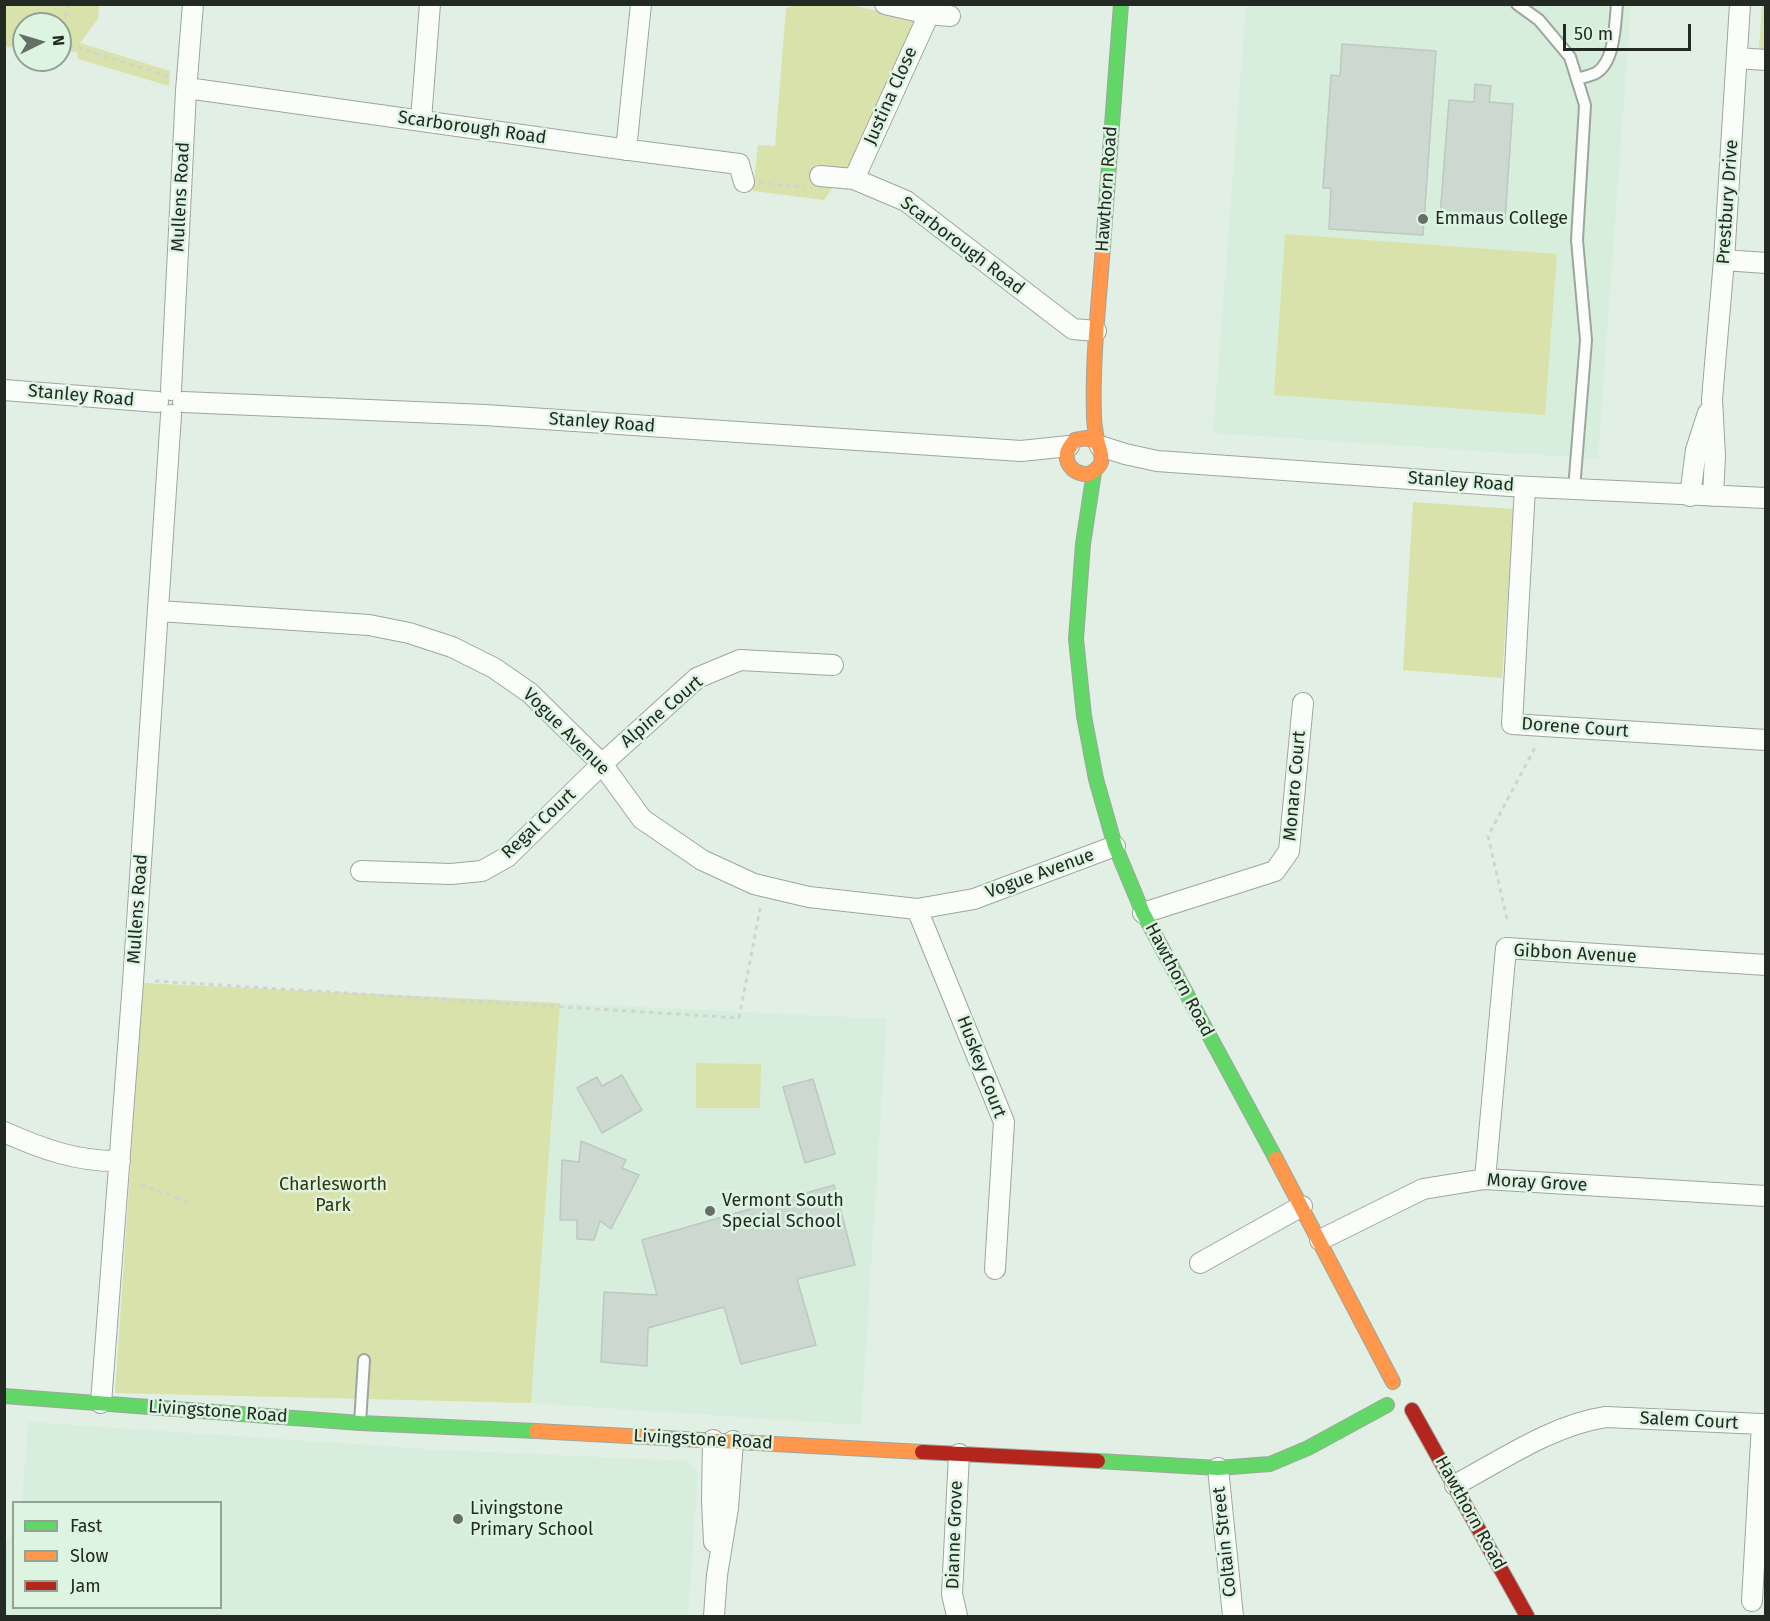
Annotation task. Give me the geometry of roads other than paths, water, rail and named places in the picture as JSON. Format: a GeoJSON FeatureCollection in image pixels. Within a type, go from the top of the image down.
{"type":"FeatureCollection","features":[{"type":"Feature","properties":{"kind":"main road","name":"Hawthorn Road"},"geometry":{"type":"LineString","coordinates":[[1099,445],[1094,419],[1096,331],[1121,4]]}},
{"type":"Feature","properties":{"kind":"main road","name":"Hawthorn Road"},"geometry":{"type":"LineString","coordinates":[[1070,445],[1082,418],[1094,373]]}},
{"type":"Feature","properties":{"kind":"main road"},"geometry":{"type":"LineString","coordinates":[[1081,438],[1093,440],[1099,445],[1103,455],[1102,462],[1095,471],[1082,474],[1071,468],[1066,457],[1070,445],[1081,438]]}},
{"type":"Feature","properties":{"kind":"main road","name":"Hawthorn Road"},"geometry":{"type":"LineString","coordinates":[[1071,468],[1078,488],[1083,544]]}},
{"type":"Feature","properties":{"kind":"main road","name":"Hawthorn Road"},"geometry":{"type":"LineString","coordinates":[[1095,471],[1083,544],[1076,639],[1084,716],[1096,779],[1115,846],[1143,913],[1302,1206],[1393,1382]]}},
{"type":"Feature","properties":{"kind":"main road"},"geometry":{"type":"LineString","coordinates":[[1387,1405],[1386,1390],[1393,1382],[1409,1381]]}},
{"type":"Feature","properties":{"kind":"main road","name":"Livingstone Road"},"geometry":{"type":"LineString","coordinates":[[4,1396],[360,1423],[1218,1468],[1270,1464],[1308,1448],[1387,1405]]}},
{"type":"Feature","properties":{"kind":"main road","name":"Hawthorn Road"},"geometry":{"type":"LineString","coordinates":[[1387,1405],[1401,1414],[1415,1405],[1455,1485],[1527,1617]]}},
{"type":"Feature","properties":{"kind":"street","name":"Mullens Road"},"geometry":{"type":"LineString","coordinates":[[101,1403],[159,611],[171,402],[180,83],[193,4]]}},
{"type":"Feature","properties":{"kind":"street"},"geometry":{"type":"LineString","coordinates":[[421,120],[430,4]]}},
{"type":"Feature","properties":{"kind":"street"},"geometry":{"type":"LineString","coordinates":[[626,150],[641,4]]}},
{"type":"Feature","properties":{"kind":"street"},"geometry":{"type":"LineString","coordinates":[[885,4],[929,14],[950,16]]}},
{"type":"Feature","properties":{"kind":"street","name":"Prestbury Drive"},"geometry":{"type":"LineString","coordinates":[[1713,496],[1715,456],[1712,399],[1724,260],[1740,4]]}},
{"type":"Feature","properties":{"kind":"street","name":"Justina Close"},"geometry":{"type":"LineString","coordinates":[[854,179],[929,14]]}},
{"type":"Feature","properties":{"kind":"street"},"geometry":{"type":"LineString","coordinates":[[1737,58],[1766,60]]}},
{"type":"Feature","properties":{"kind":"street","name":"Scarborough Road"},"geometry":{"type":"LineString","coordinates":[[180,83],[626,150],[739,164],[749,183]]}},
{"type":"Feature","properties":{"kind":"street","name":"Scarborough Road"},"geometry":{"type":"LineString","coordinates":[[813,182],[854,179],[906,201],[1073,329],[1096,331]]}},
{"type":"Feature","properties":{"kind":"street"},"geometry":{"type":"LineString","coordinates":[[1724,260],[1766,263]]}},
{"type":"Feature","properties":{"kind":"street","name":"Stanley Road"},"geometry":{"type":"LineString","coordinates":[[4,390],[171,402],[484,415],[1021,451],[1070,445]]}},
{"type":"Feature","properties":{"kind":"street","name":"Prestbury Drive"},"geometry":{"type":"LineString","coordinates":[[1690,496],[1696,450],[1712,399]]}},
{"type":"Feature","properties":{"kind":"street","name":"Stanley Road"},"geometry":{"type":"LineString","coordinates":[[1099,445],[1157,461]]}},
{"type":"Feature","properties":{"kind":"street","name":"Stanley Road"},"geometry":{"type":"LineString","coordinates":[[1021,451],[1059,461],[1071,468]]}},
{"type":"Feature","properties":{"kind":"street","name":"Stanley Road"},"geometry":{"type":"LineString","coordinates":[[1095,471],[1126,463],[1157,461],[1574,489],[1766,498]]}},
{"type":"Feature","properties":{"kind":"street","name":"Dorene Court"},"geometry":{"type":"LineString","coordinates":[[1525,486],[1512,724],[1766,740]]}},
{"type":"Feature","properties":{"kind":"street","name":"Vogue Avenue"},"geometry":{"type":"LineString","coordinates":[[159,611],[369,625],[409,633],[452,647],[494,668],[530,693],[602,764],[642,819],[702,860],[754,884],[809,897],[917,909],[974,899],[1115,846]]}},
{"type":"Feature","properties":{"kind":"street","name":"Alpine Court"},"geometry":{"type":"LineString","coordinates":[[602,764],[697,678],[740,660],[833,665]]}},
{"type":"Feature","properties":{"kind":"street","name":"Monaro Court"},"geometry":{"type":"LineString","coordinates":[[1143,913],[1275,871],[1289,851],[1303,703]]}},
{"type":"Feature","properties":{"kind":"street","name":"Regal Court"},"geometry":{"type":"LineString","coordinates":[[361,871],[451,874],[482,871],[507,857],[602,764]]}},
{"type":"Feature","properties":{"kind":"street","name":"Huskey Court"},"geometry":{"type":"LineString","coordinates":[[917,909],[1004,1122],[995,1269]]}},
{"type":"Feature","properties":{"kind":"street","name":"Gibbon Avenue"},"geometry":{"type":"LineString","coordinates":[[1485,1179],[1506,948],[1766,965]]}},
{"type":"Feature","properties":{"kind":"street"},"geometry":{"type":"LineString","coordinates":[[4,1132],[36,1147],[62,1154],[100,1162],[120,1161]]}},
{"type":"Feature","properties":{"kind":"street","name":"Moray Grove"},"geometry":{"type":"LineString","coordinates":[[1320,1240],[1423,1189],[1485,1179],[1766,1196]]}},
{"type":"Feature","properties":{"kind":"street"},"geometry":{"type":"LineString","coordinates":[[1200,1263],[1302,1206]]}},
{"type":"Feature","properties":{"kind":"street","name":"Salem Court"},"geometry":{"type":"LineString","coordinates":[[1455,1485],[1559,1430],[1583,1420],[1606,1417],[1762,1424],[1752,1601]]}},
{"type":"Feature","properties":{"kind":"street"},"geometry":{"type":"LineString","coordinates":[[713,1440],[712,1501],[717,1575]]}},
{"type":"Feature","properties":{"kind":"street"},"geometry":{"type":"LineString","coordinates":[[714,1617],[734,1441]]}},
{"type":"Feature","properties":{"kind":"street","name":"Dianne Grove"},"geometry":{"type":"LineString","coordinates":[[957,1617],[952,1594],[959,1454]]}},
{"type":"Feature","properties":{"kind":"street","name":"Coltain Street"},"geometry":{"type":"LineString","coordinates":[[1218,1468],[1233,1617]]}},
{"type":"Feature","properties":{"kind":"lane"},"geometry":{"type":"LineString","coordinates":[[1517,4],[1539,20],[1570,57],[1585,105],[1577,240],[1586,340],[1574,489]]}},
{"type":"Feature","properties":{"kind":"lane"},"geometry":{"type":"LineString","coordinates":[[1577,79],[1598,72],[1610,56],[1617,4]]}},
{"type":"Feature","properties":{"kind":"lane"},"geometry":{"type":"LineString","coordinates":[[360,1423],[364,1360]]}},
{"type":"Feature","properties":{"kind":"place","name":"Emmaus College"},"geometry":{"type":"Point","coordinates":[1423,219]}},
{"type":"Feature","properties":{"kind":"place","name":"Vermont South Special School"},"geometry":{"type":"Point","coordinates":[710,1211]}},
{"type":"Feature","properties":{"kind":"place","name":"Livingstone Primary School"},"geometry":{"type":"Point","coordinates":[458,1519]}},
{"type":"Feature","properties":{"kind":"park label","name":"Charlesworth Park"},"geometry":{"type":"Point","coordinates":[333,1195]}}]}
